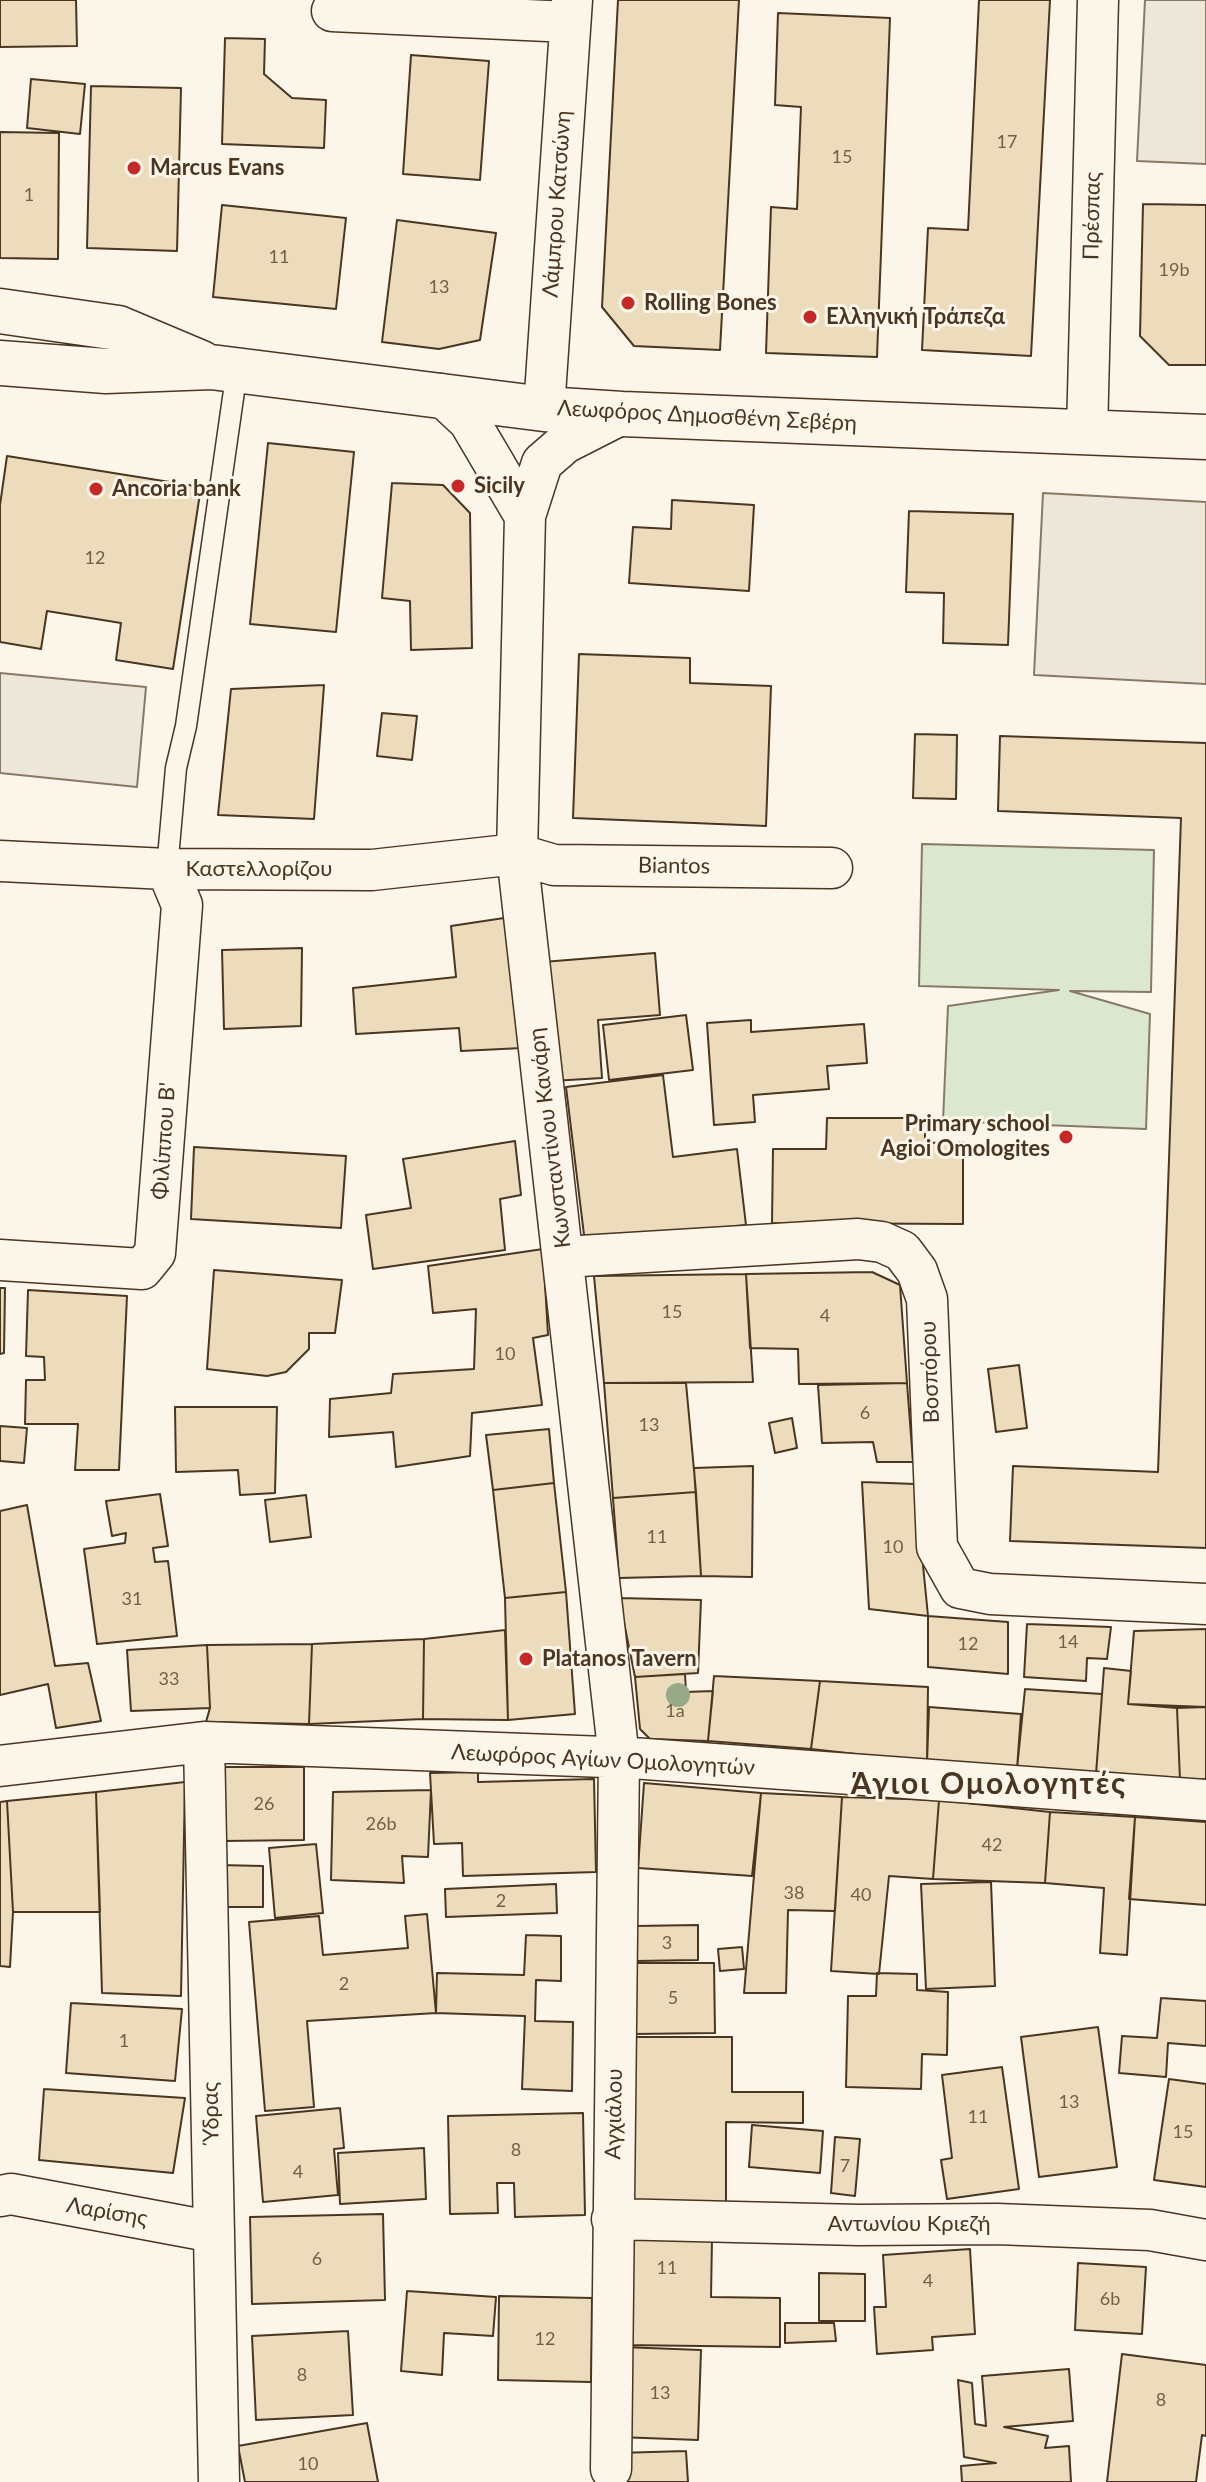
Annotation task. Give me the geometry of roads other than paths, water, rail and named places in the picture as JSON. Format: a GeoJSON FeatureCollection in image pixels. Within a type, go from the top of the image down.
{"type":"FeatureCollection","features":[{"type":"Feature","properties":{"kind":"main road","name":"Λεωφόρος Δημοσθένη Σεβέρη"},"geometry":{"type":"LineString","coordinates":[[0,311],[118,328],[224,369]]}},
{"type":"Feature","properties":{"kind":"main road","name":"Λεωφόρος Δημοσθένη Σεβέρη"},"geometry":{"type":"LineString","coordinates":[[0,363],[106,371],[224,369],[544,409],[622,414],[1206,437]]}},
{"type":"Feature","properties":{"kind":"street","name":"Πρέσπας"},"geometry":{"type":"LineString","coordinates":[[1087,433],[1098,0]]}},
{"type":"Feature","properties":{"kind":"street"},"geometry":{"type":"LineString","coordinates":[[332,11],[571,11]]}},
{"type":"Feature","properties":{"kind":"street","name":"Λάμπρου Κατσώνη"},"geometry":{"type":"LineString","coordinates":[[544,409],[571,11]]}},
{"type":"Feature","properties":{"kind":"street"},"geometry":{"type":"LineString","coordinates":[[440,394],[469,421],[525,516]]}},
{"type":"Feature","properties":{"kind":"street","name":"Κωνσταντίνου Κανάρη"},"geometry":{"type":"LineString","coordinates":[[619,1758],[517,854],[525,516],[542,463],[565,443],[622,414]]}},
{"type":"Feature","properties":{"kind":"street","name":"Καστελλορίζου"},"geometry":{"type":"LineString","coordinates":[[0,861],[167,869],[372,870],[517,854]]}},
{"type":"Feature","properties":{"kind":"street","name":"Biantos"},"geometry":{"type":"LineString","coordinates":[[517,854],[554,865],[832,868]]}},
{"type":"Feature","properties":{"kind":"street","name":"Φιλίππου Β'"},"geometry":{"type":"LineString","coordinates":[[0,1260],[142,1269],[155,1253],[182,905],[167,869]]}},
{"type":"Feature","properties":{"kind":"street","name":"Βοσπόρου"},"geometry":{"type":"LineString","coordinates":[[564,1257],[858,1239],[882,1242],[902,1251],[917,1271],[927,1299],[937,1547],[960,1588],[990,1594],[1206,1604]]}},
{"type":"Feature","properties":{"kind":"street","name":"Λεωφόρος Αγίων Ομολογητών"},"geometry":{"type":"LineString","coordinates":[[0,1766],[204,1742],[619,1758],[1206,1800]]}},
{"type":"Feature","properties":{"kind":"street","name":"Ύδρας"},"geometry":{"type":"LineString","coordinates":[[204,1742],[219,2482]]}},
{"type":"Feature","properties":{"kind":"street","name":"Αγχιάλου"},"geometry":{"type":"LineString","coordinates":[[611,2469],[619,1758]]}},
{"type":"Feature","properties":{"kind":"street","name":"Λαρίσης"},"geometry":{"type":"LineString","coordinates":[[0,2196],[11,2194],[214,2232]]}},
{"type":"Feature","properties":{"kind":"street","name":"Αντωνίου Κριεζή"},"geometry":{"type":"LineString","coordinates":[[612,2219],[997,2224],[1150,2230],[1206,2240]]}},
{"type":"Feature","properties":{"kind":"lane"},"geometry":{"type":"LineString","coordinates":[[167,869],[176,768],[186,726],[224,369]]}},
{"type":"Feature","properties":{"kind":"place","name":"Marcus Evans"},"geometry":{"type":"Point","coordinates":[134,168]}},
{"type":"Feature","properties":{"kind":"place","name":"Rolling Bones"},"geometry":{"type":"Point","coordinates":[628,303]}},
{"type":"Feature","properties":{"kind":"place","name":"Ελληνική Τράπεζα"},"geometry":{"type":"Point","coordinates":[810,317]}},
{"type":"Feature","properties":{"kind":"place","name":"Sicily"},"geometry":{"type":"Point","coordinates":[458,486]}},
{"type":"Feature","properties":{"kind":"place","name":"Ancoria bank"},"geometry":{"type":"Point","coordinates":[96,489]}},
{"type":"Feature","properties":{"kind":"place","name":"Primary school Agioi Omologites"},"geometry":{"type":"Point","coordinates":[1066,1137]}},
{"type":"Feature","properties":{"kind":"place","name":"Platanos Tavern"},"geometry":{"type":"Point","coordinates":[526,1659]}},
{"type":"Feature","properties":{"kind":"district","name":"Άγιοι Ομολογητές"},"geometry":{"type":"Point","coordinates":[989,1784]}}]}
